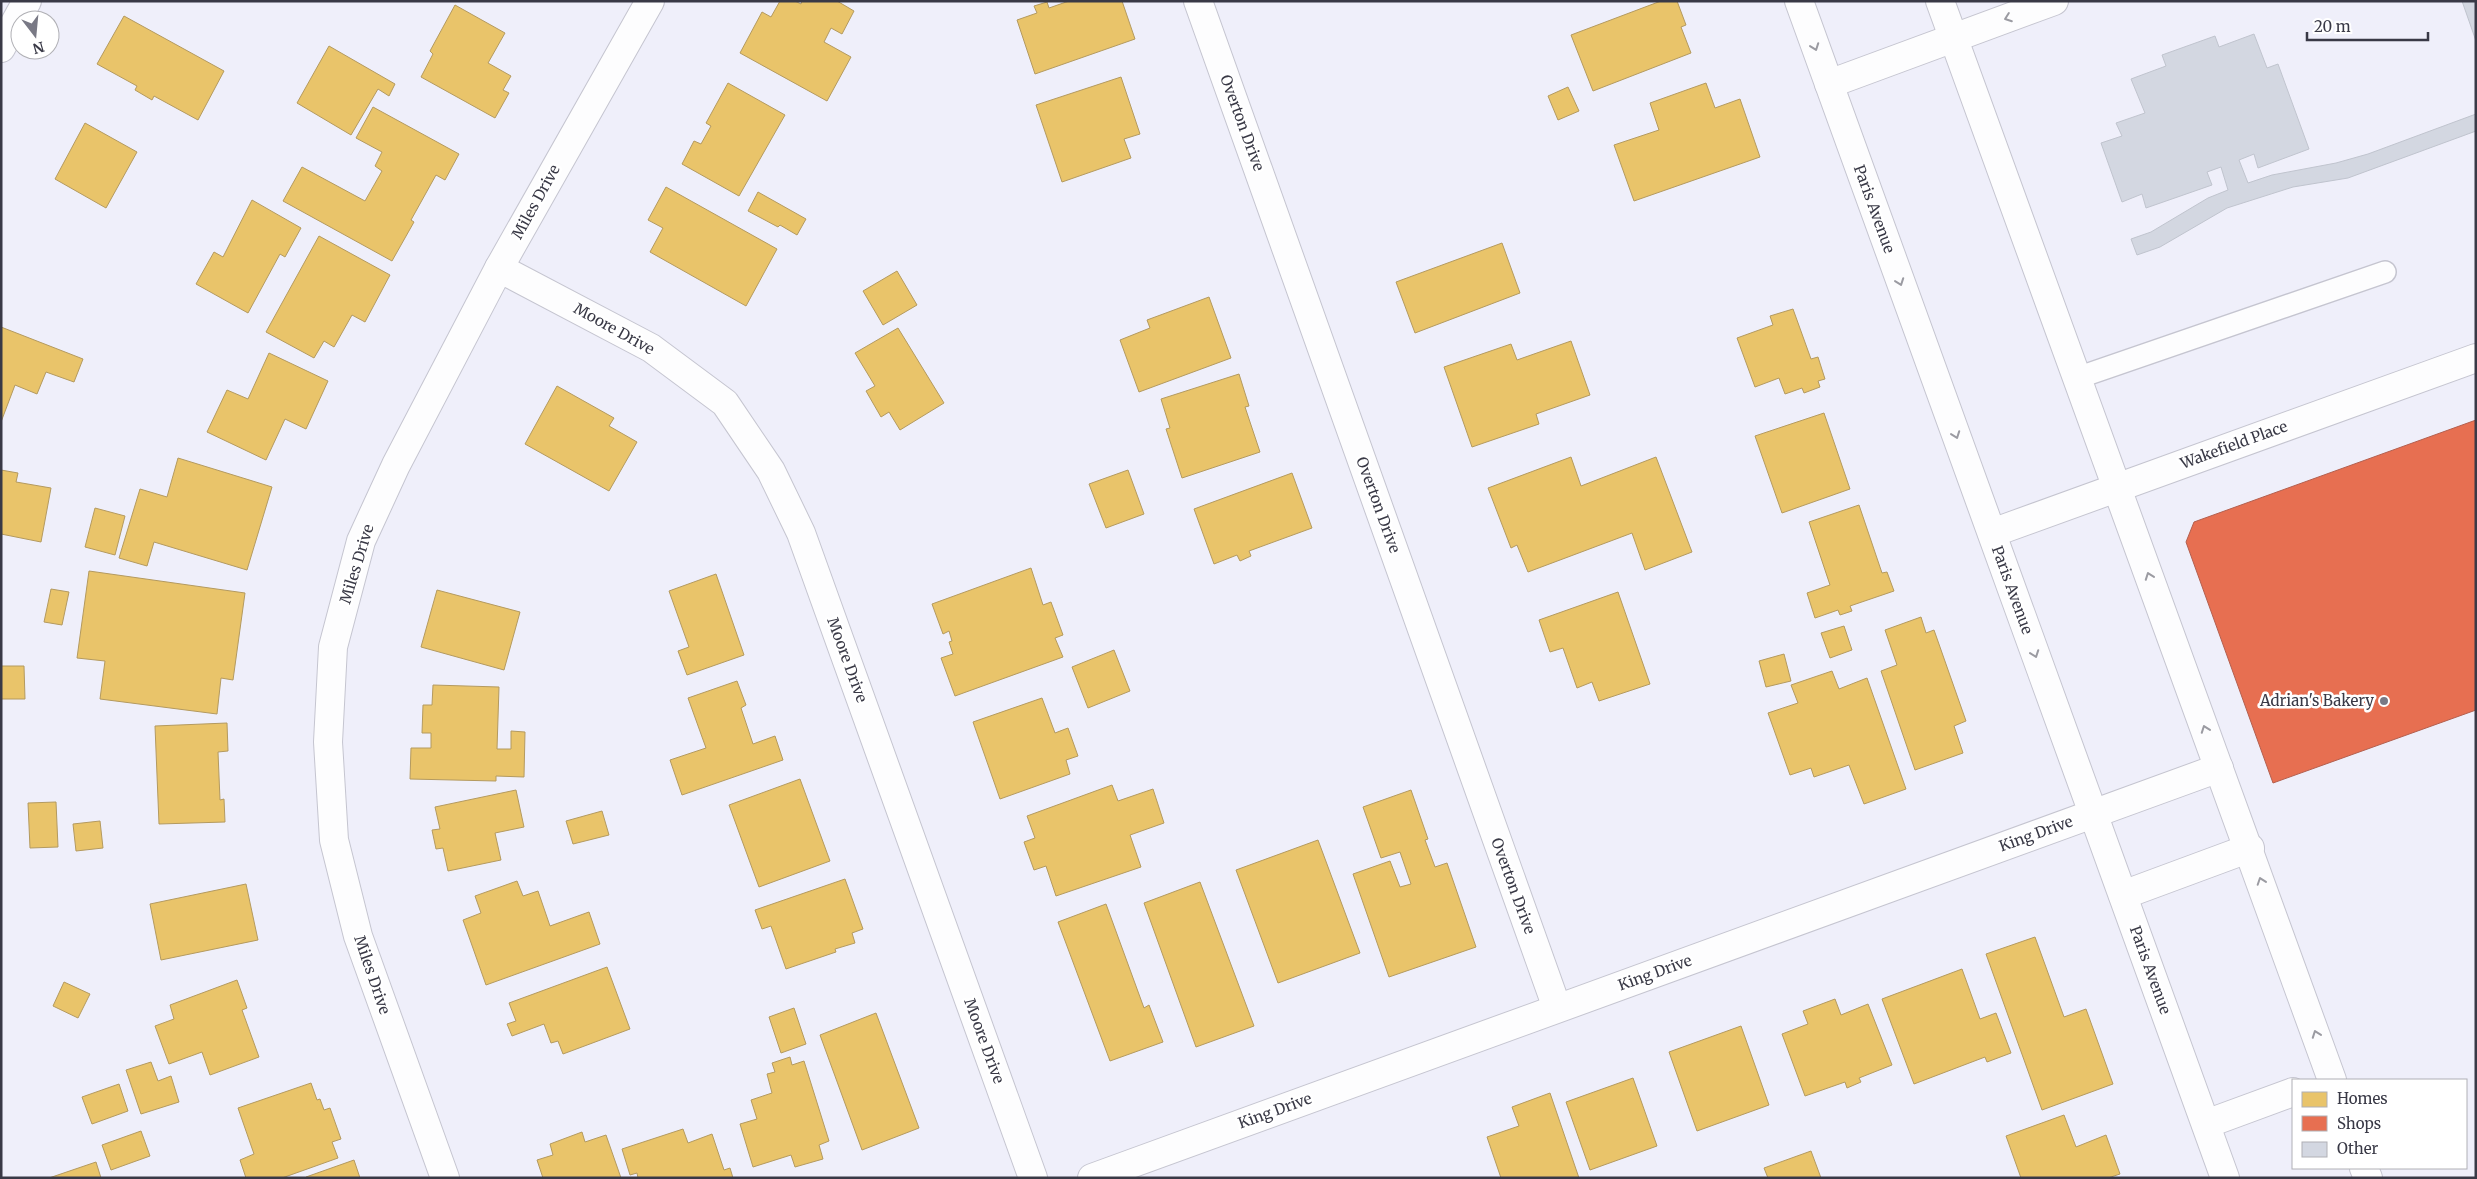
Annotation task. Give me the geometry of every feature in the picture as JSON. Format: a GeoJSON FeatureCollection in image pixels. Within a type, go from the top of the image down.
{"type":"FeatureCollection","features":[{"type":"Feature","properties":{"kind":"street"},"geometry":{"type":"LineString","coordinates":[[1,48],[27,1]]}},
{"type":"Feature","properties":{"kind":"street","name":"Miles Drive"},"geometry":{"type":"LineString","coordinates":[[445,1178],[358,936],[334,840],[328,742],[333,647],[362,541],[396,465],[499,268],[650,1]]}},
{"type":"Feature","properties":{"kind":"street","name":"Overton Drive"},"geometry":{"type":"LineString","coordinates":[[1198,1],[1557,1008]]}},
{"type":"Feature","properties":{"kind":"street","name":"Paris Avenue"},"geometry":{"type":"LineString","coordinates":[[1799,1],[2225,1178]]}},
{"type":"Feature","properties":{"kind":"street"},"geometry":{"type":"LineString","coordinates":[[1940,1],[2219,768],[2250,848],[2330,1079]]}},
{"type":"Feature","properties":{"kind":"street"},"geometry":{"type":"LineString","coordinates":[[1829,84],[2054,1]]}},
{"type":"Feature","properties":{"kind":"street","name":"Moore Drive"},"geometry":{"type":"LineString","coordinates":[[499,268],[651,348],[725,403],[771,471],[801,533],[1033,1178]]}},
{"type":"Feature","properties":{"kind":"street","name":"Wakefield Place"},"geometry":{"type":"LineString","coordinates":[[1992,533],[2476,358]]}},
{"type":"Feature","properties":{"kind":"street","name":"King Drive"},"geometry":{"type":"LineString","coordinates":[[1092,1178],[2219,768]]}},
{"type":"Feature","properties":{"kind":"street"},"geometry":{"type":"LineString","coordinates":[[2123,895],[2250,848]]}},
{"type":"Feature","properties":{"kind":"street"},"geometry":{"type":"LineString","coordinates":[[2206,1124],[2292,1092]]}},
{"type":"Feature","properties":{"kind":"lane"},"geometry":{"type":"LineString","coordinates":[[2077,378],[2385,272]]}},
{"type":"Feature","properties":{"kind":"building: Homes"},"geometry":{"type":"Polygon","coordinates":[[[780,1],[795,1],[801,4],[802,1],[837,1],[854,11],[842,34],[831,28],[824,42],[851,57],[827,101],[740,53],[762,12],[771,17],[780,1]]]}},
{"type":"Feature","properties":{"kind":"building: Homes"},"geometry":{"type":"Polygon","coordinates":[[[1069,1],[1122,1],[1135,39],[1035,74],[1017,20],[1037,13],[1034,6],[1047,2],[1049,8],[1069,1]]]}},
{"type":"Feature","properties":{"kind":"building: Homes"},"geometry":{"type":"Polygon","coordinates":[[[1661,1],[1677,1],[1686,25],[1681,27],[1691,53],[1593,91],[1571,35],[1661,1]]]}},
{"type":"Feature","properties":{"kind":"building: Homes"},"geometry":{"type":"Polygon","coordinates":[[[455,5],[505,33],[488,63],[511,76],[503,90],[509,93],[495,118],[421,77],[433,54],[430,51],[455,5]]]}},
{"type":"Feature","properties":{"kind":"building: Homes"},"geometry":{"type":"Polygon","coordinates":[[[124,16],[224,71],[198,120],[154,96],[152,100],[135,90],[137,86],[97,64],[124,16]]]}},
{"type":"Feature","properties":{"kind":"building: Homes"},"geometry":{"type":"Polygon","coordinates":[[[329,46],[395,84],[389,96],[378,89],[351,135],[297,103],[329,46]]]}},
{"type":"Feature","properties":{"kind":"building: Homes"},"geometry":{"type":"Polygon","coordinates":[[[1121,77],[1140,134],[1124,139],[1131,158],[1062,182],[1036,105],[1121,77]]]}},
{"type":"Feature","properties":{"kind":"building: Homes"},"geometry":{"type":"Polygon","coordinates":[[[728,83],[785,115],[739,196],[682,164],[694,141],[701,144],[711,126],[706,123],[728,83]]]}},
{"type":"Feature","properties":{"kind":"building: Homes"},"geometry":{"type":"Polygon","coordinates":[[[1706,83],[1715,108],[1740,99],[1760,157],[1634,201],[1614,145],[1659,130],[1650,103],[1706,83]]]}},
{"type":"Feature","properties":{"kind":"building: Homes"},"geometry":{"type":"Polygon","coordinates":[[[1568,87],[1579,111],[1558,120],[1548,96],[1568,87]]]}},
{"type":"Feature","properties":{"kind":"building: Homes"},"geometry":{"type":"Polygon","coordinates":[[[373,107],[459,154],[445,180],[436,175],[411,220],[414,222],[392,261],[283,201],[302,167],[365,201],[382,171],[375,166],[382,152],[356,138],[373,107]]]}},
{"type":"Feature","properties":{"kind":"building: Homes"},"geometry":{"type":"Polygon","coordinates":[[[85,123],[137,152],[106,208],[55,179],[85,123]]]}},
{"type":"Feature","properties":{"kind":"building: Homes"},"geometry":{"type":"Polygon","coordinates":[[[666,187],[777,249],[746,306],[650,252],[663,228],[648,220],[666,187]]]}},
{"type":"Feature","properties":{"kind":"building: Homes"},"geometry":{"type":"Polygon","coordinates":[[[758,192],[806,219],[797,235],[780,225],[778,227],[748,211],[758,192]]]}},
{"type":"Feature","properties":{"kind":"building: Homes"},"geometry":{"type":"Polygon","coordinates":[[[252,200],[301,228],[285,257],[280,254],[248,313],[196,284],[214,252],[223,257],[252,200]]]}},
{"type":"Feature","properties":{"kind":"building: Homes"},"geometry":{"type":"Polygon","coordinates":[[[319,236],[390,275],[365,322],[352,315],[334,347],[324,341],[314,358],[266,332],[319,236]]]}},
{"type":"Feature","properties":{"kind":"building: Homes"},"geometry":{"type":"Polygon","coordinates":[[[1502,243],[1520,293],[1415,333],[1396,282],[1502,243]]]}},
{"type":"Feature","properties":{"kind":"building: Homes"},"geometry":{"type":"Polygon","coordinates":[[[897,271],[917,305],[883,325],[863,291],[897,271]]]}},
{"type":"Feature","properties":{"kind":"building: Homes"},"geometry":{"type":"Polygon","coordinates":[[[1209,297],[1231,358],[1139,392],[1120,340],[1150,328],[1147,320],[1209,297]]]}},
{"type":"Feature","properties":{"kind":"building: Homes"},"geometry":{"type":"Polygon","coordinates":[[[1793,309],[1811,359],[1818,357],[1825,379],[1818,381],[1820,387],[1804,393],[1802,388],[1785,394],[1779,378],[1755,387],[1737,338],[1773,325],[1770,316],[1793,309]]]}},
{"type":"Feature","properties":{"kind":"building: Homes"},"geometry":{"type":"Polygon","coordinates":[[[1,327],[83,359],[74,382],[46,372],[37,394],[15,385],[1,422],[1,327]]]}},
{"type":"Feature","properties":{"kind":"building: Homes"},"geometry":{"type":"Polygon","coordinates":[[[898,328],[944,403],[900,430],[889,412],[881,417],[866,391],[875,386],[855,353],[898,328]]]}},
{"type":"Feature","properties":{"kind":"building: Homes"},"geometry":{"type":"Polygon","coordinates":[[[1571,341],[1590,395],[1536,414],[1539,424],[1472,447],[1444,367],[1511,344],[1517,360],[1571,341]]]}},
{"type":"Feature","properties":{"kind":"building: Homes"},"geometry":{"type":"Polygon","coordinates":[[[269,353],[328,381],[306,429],[285,419],[266,460],[207,432],[227,390],[248,399],[269,353]]]}},
{"type":"Feature","properties":{"kind":"building: Homes"},"geometry":{"type":"Polygon","coordinates":[[[1239,374],[1249,406],[1245,407],[1260,452],[1182,478],[1166,429],[1170,428],[1161,399],[1239,374]]]}},
{"type":"Feature","properties":{"kind":"building: Homes"},"geometry":{"type":"Polygon","coordinates":[[[557,386],[614,418],[609,426],[637,442],[609,491],[525,444],[557,386]]]}},
{"type":"Feature","properties":{"kind":"building: Homes"},"geometry":{"type":"Polygon","coordinates":[[[1824,413],[1850,489],[1782,513],[1755,436],[1824,413]]]}},
{"type":"Feature","properties":{"kind":"building: Homes"},"geometry":{"type":"Polygon","coordinates":[[[1571,457],[1581,486],[1656,457],[1692,552],[1645,570],[1632,533],[1528,572],[1517,545],[1511,548],[1488,488],[1571,457]]]}},
{"type":"Feature","properties":{"kind":"building: Homes"},"geometry":{"type":"Polygon","coordinates":[[[178,458],[272,487],[247,570],[154,542],[147,566],[119,558],[140,489],[167,497],[178,458]]]}},
{"type":"Feature","properties":{"kind":"building: Homes"},"geometry":{"type":"Polygon","coordinates":[[[1,470],[18,473],[16,482],[51,488],[41,542],[1,534],[1,470]]]}},
{"type":"Feature","properties":{"kind":"building: Homes"},"geometry":{"type":"Polygon","coordinates":[[[1128,470],[1144,514],[1106,528],[1089,484],[1128,470]]]}},
{"type":"Feature","properties":{"kind":"building: Homes"},"geometry":{"type":"Polygon","coordinates":[[[1292,473],[1312,528],[1249,551],[1251,556],[1240,561],[1237,555],[1214,564],[1194,509],[1292,473]]]}},
{"type":"Feature","properties":{"kind":"building: Homes"},"geometry":{"type":"Polygon","coordinates":[[[1859,505],[1882,573],[1887,572],[1894,591],[1850,606],[1852,611],[1840,615],[1838,610],[1815,618],[1807,593],[1830,585],[1809,522],[1859,505]]]}},
{"type":"Feature","properties":{"kind":"building: Homes"},"geometry":{"type":"Polygon","coordinates":[[[95,508],[125,516],[115,555],[85,547],[95,508]]]}},
{"type":"Feature","properties":{"kind":"building: Homes"},"geometry":{"type":"Polygon","coordinates":[[[1031,568],[1043,605],[1051,602],[1063,635],[1055,638],[1063,657],[955,696],[941,658],[953,654],[949,642],[952,641],[949,631],[943,634],[932,604],[1031,568]]]}},
{"type":"Feature","properties":{"kind":"building: Homes"},"geometry":{"type":"Polygon","coordinates":[[[89,571],[245,593],[233,680],[221,678],[217,714],[100,699],[105,661],[77,658],[89,571]]]}},
{"type":"Feature","properties":{"kind":"building: Homes"},"geometry":{"type":"Polygon","coordinates":[[[716,574],[744,655],[687,675],[678,651],[689,647],[669,591],[716,574]]]}},
{"type":"Feature","properties":{"kind":"building: Homes"},"geometry":{"type":"Polygon","coordinates":[[[51,589],[69,592],[62,625],[44,622],[51,589]]]}},
{"type":"Feature","properties":{"kind":"building: Homes"},"geometry":{"type":"Polygon","coordinates":[[[437,590],[520,612],[504,670],[421,647],[437,590]]]}},
{"type":"Feature","properties":{"kind":"building: Homes"},"geometry":{"type":"Polygon","coordinates":[[[1618,592],[1650,684],[1599,701],[1592,682],[1577,688],[1563,648],[1550,652],[1539,620],[1618,592]]]}},
{"type":"Feature","properties":{"kind":"building: Homes"},"geometry":{"type":"Polygon","coordinates":[[[1921,617],[1926,633],[1934,630],[1966,721],[1954,726],[1963,753],[1915,770],[1881,671],[1897,665],[1885,630],[1921,617]]]}},
{"type":"Feature","properties":{"kind":"building: Homes"},"geometry":{"type":"Polygon","coordinates":[[[1844,626],[1852,650],[1830,658],[1821,633],[1844,626]]]}},
{"type":"Feature","properties":{"kind":"building: Homes"},"geometry":{"type":"Polygon","coordinates":[[[1114,650],[1130,691],[1088,708],[1072,667],[1114,650]]]}},
{"type":"Feature","properties":{"kind":"building: Homes"},"geometry":{"type":"Polygon","coordinates":[[[1784,654],[1791,681],[1766,687],[1759,661],[1784,654]]]}},
{"type":"Feature","properties":{"kind":"building: Homes"},"geometry":{"type":"Polygon","coordinates":[[[1,666],[24,666],[25,699],[1,699],[1,666]]]}},
{"type":"Feature","properties":{"kind":"building: Homes"},"geometry":{"type":"Polygon","coordinates":[[[1832,671],[1839,689],[1867,678],[1906,789],[1864,804],[1849,765],[1814,777],[1811,768],[1790,775],[1768,713],[1798,703],[1791,685],[1832,671]]]}},
{"type":"Feature","properties":{"kind":"building: Homes"},"geometry":{"type":"Polygon","coordinates":[[[737,681],[746,705],[741,708],[753,744],[775,736],[783,760],[682,795],[670,760],[706,748],[688,698],[737,681]]]}},
{"type":"Feature","properties":{"kind":"building: Homes"},"geometry":{"type":"Polygon","coordinates":[[[433,685],[499,687],[497,749],[511,749],[511,731],[525,732],[524,777],[496,776],[496,781],[410,779],[411,748],[431,748],[431,733],[422,733],[423,705],[432,705],[433,685]]]}},
{"type":"Feature","properties":{"kind":"building: Homes"},"geometry":{"type":"Polygon","coordinates":[[[1042,698],[1055,733],[1068,728],[1078,756],[1066,760],[1070,774],[1000,799],[973,722],[1042,698]]]}},
{"type":"Feature","properties":{"kind":"building: Homes"},"geometry":{"type":"Polygon","coordinates":[[[227,723],[228,751],[218,752],[220,800],[224,799],[225,822],[159,824],[155,726],[227,723]]]}},
{"type":"Feature","properties":{"kind":"building: Homes"},"geometry":{"type":"Polygon","coordinates":[[[800,779],[830,861],[759,887],[729,805],[800,779]]]}},
{"type":"Feature","properties":{"kind":"building: Homes"},"geometry":{"type":"Polygon","coordinates":[[[1112,785],[1118,801],[1153,789],[1164,823],[1130,835],[1141,867],[1056,896],[1046,866],[1034,870],[1024,842],[1035,838],[1027,816],[1112,785]]]}},
{"type":"Feature","properties":{"kind":"building: Homes"},"geometry":{"type":"Polygon","coordinates":[[[516,790],[524,827],[495,833],[501,860],[448,871],[443,848],[436,849],[432,830],[440,829],[435,807],[516,790]]]}},
{"type":"Feature","properties":{"kind":"building: Homes"},"geometry":{"type":"Polygon","coordinates":[[[1411,790],[1428,839],[1425,840],[1435,867],[1447,863],[1476,947],[1389,977],[1353,874],[1390,861],[1400,887],[1411,884],[1400,852],[1381,858],[1363,807],[1411,790]]]}},
{"type":"Feature","properties":{"kind":"building: Homes"},"geometry":{"type":"Polygon","coordinates":[[[56,802],[58,847],[30,848],[28,803],[56,802]]]}},
{"type":"Feature","properties":{"kind":"building: Homes"},"geometry":{"type":"Polygon","coordinates":[[[602,811],[609,835],[573,844],[566,821],[602,811]]]}},
{"type":"Feature","properties":{"kind":"building: Homes"},"geometry":{"type":"Polygon","coordinates":[[[100,821],[103,848],[76,851],[73,824],[100,821]]]}},
{"type":"Feature","properties":{"kind":"building: Homes"},"geometry":{"type":"Polygon","coordinates":[[[1318,840],[1360,953],[1278,983],[1236,870],[1318,840]]]}},
{"type":"Feature","properties":{"kind":"building: Homes"},"geometry":{"type":"Polygon","coordinates":[[[845,879],[863,929],[852,933],[855,943],[835,949],[836,952],[786,969],[771,926],[762,929],[755,910],[845,879]]]}},
{"type":"Feature","properties":{"kind":"building: Homes"},"geometry":{"type":"Polygon","coordinates":[[[517,881],[523,896],[538,891],[550,926],[589,912],[600,944],[486,985],[463,920],[481,913],[475,896],[517,881]]]}},
{"type":"Feature","properties":{"kind":"building: Homes"},"geometry":{"type":"Polygon","coordinates":[[[1200,882],[1254,1026],[1196,1047],[1144,903],[1200,882]]]}},
{"type":"Feature","properties":{"kind":"building: Homes"},"geometry":{"type":"Polygon","coordinates":[[[246,884],[258,940],[161,960],[150,904],[246,884]]]}},
{"type":"Feature","properties":{"kind":"building: Homes"},"geometry":{"type":"Polygon","coordinates":[[[1106,904],[1144,1008],[1149,1005],[1163,1042],[1110,1061],[1058,922],[1106,904]]]}},
{"type":"Feature","properties":{"kind":"building: Homes"},"geometry":{"type":"Polygon","coordinates":[[[2035,937],[2064,1017],[2086,1009],[2113,1084],[2042,1110],[1986,954],[2035,937]]]}},
{"type":"Feature","properties":{"kind":"building: Homes"},"geometry":{"type":"Polygon","coordinates":[[[607,967],[630,1029],[563,1054],[558,1041],[551,1043],[544,1024],[512,1036],[507,1024],[516,1021],[509,1003],[607,967]]]}},
{"type":"Feature","properties":{"kind":"building: Homes"},"geometry":{"type":"Polygon","coordinates":[[[1962,969],[1980,1019],[1996,1013],[2011,1053],[1987,1062],[1985,1057],[1914,1084],[1882,999],[1962,969]]]}},
{"type":"Feature","properties":{"kind":"building: Homes"},"geometry":{"type":"Polygon","coordinates":[[[237,980],[247,1008],[242,1010],[259,1057],[210,1075],[202,1052],[169,1064],[155,1026],[174,1019],[170,1005],[237,980]]]}},
{"type":"Feature","properties":{"kind":"building: Homes"},"geometry":{"type":"Polygon","coordinates":[[[64,982],[90,994],[78,1018],[53,1006],[64,982]]]}},
{"type":"Feature","properties":{"kind":"building: Homes"},"geometry":{"type":"Polygon","coordinates":[[[1835,999],[1841,1015],[1868,1004],[1892,1065],[1859,1078],[1861,1082],[1847,1088],[1845,1082],[1805,1096],[1782,1034],[1808,1024],[1803,1011],[1835,999]]]}},
{"type":"Feature","properties":{"kind":"building: Homes"},"geometry":{"type":"Polygon","coordinates":[[[794,1008],[806,1044],[781,1053],[769,1017],[794,1008]]]}},
{"type":"Feature","properties":{"kind":"building: Homes"},"geometry":{"type":"Polygon","coordinates":[[[876,1013],[919,1128],[862,1150],[820,1035],[876,1013]]]}},
{"type":"Feature","properties":{"kind":"building: Homes"},"geometry":{"type":"Polygon","coordinates":[[[1741,1026],[1769,1105],[1697,1131],[1669,1052],[1741,1026]]]}},
{"type":"Feature","properties":{"kind":"building: Homes"},"geometry":{"type":"Polygon","coordinates":[[[790,1057],[792,1065],[804,1061],[829,1141],[819,1145],[823,1159],[795,1167],[791,1155],[753,1167],[740,1124],[757,1119],[751,1100],[772,1093],[767,1074],[775,1072],[772,1063],[790,1057]]]}},
{"type":"Feature","properties":{"kind":"building: Homes"},"geometry":{"type":"Polygon","coordinates":[[[151,1062],[158,1081],[171,1076],[179,1102],[141,1114],[126,1070],[151,1062]]]}},
{"type":"Feature","properties":{"kind":"building: Homes"},"geometry":{"type":"Polygon","coordinates":[[[1633,1078],[1657,1146],[1590,1170],[1566,1102],[1633,1078]]]}},
{"type":"Feature","properties":{"kind":"building: Homes"},"geometry":{"type":"Polygon","coordinates":[[[311,1083],[317,1100],[320,1099],[324,1110],[330,1108],[341,1139],[332,1142],[338,1158],[282,1178],[246,1178],[240,1160],[254,1154],[238,1108],[311,1083]]]}},
{"type":"Feature","properties":{"kind":"building: Homes"},"geometry":{"type":"Polygon","coordinates":[[[119,1084],[128,1111],[92,1124],[82,1097],[119,1084]]]}},
{"type":"Feature","properties":{"kind":"building: Homes"},"geometry":{"type":"Polygon","coordinates":[[[1550,1093],[1579,1178],[1501,1178],[1487,1137],[1519,1126],[1512,1107],[1550,1093]]]}},
{"type":"Feature","properties":{"kind":"building: Homes"},"geometry":{"type":"Polygon","coordinates":[[[2064,1115],[2076,1147],[2106,1135],[2120,1174],[2108,1178],[2021,1178],[2006,1136],[2064,1115]]]}},
{"type":"Feature","properties":{"kind":"building: Homes"},"geometry":{"type":"Polygon","coordinates":[[[683,1129],[688,1143],[712,1134],[724,1170],[730,1168],[733,1178],[638,1178],[637,1173],[630,1175],[622,1149],[683,1129]]]}},
{"type":"Feature","properties":{"kind":"building: Homes"},"geometry":{"type":"Polygon","coordinates":[[[141,1131],[150,1156],[111,1170],[102,1145],[141,1131]]]}},
{"type":"Feature","properties":{"kind":"building: Homes"},"geometry":{"type":"Polygon","coordinates":[[[582,1132],[585,1142],[606,1135],[621,1178],[543,1178],[537,1160],[553,1155],[550,1144],[582,1132]]]}},
{"type":"Feature","properties":{"kind":"building: Homes"},"geometry":{"type":"Polygon","coordinates":[[[1811,1151],[1821,1178],[1768,1178],[1764,1168],[1811,1151]]]}},
{"type":"Feature","properties":{"kind":"building: Homes"},"geometry":{"type":"Polygon","coordinates":[[[354,1160],[360,1178],[306,1178],[306,1177],[354,1160]]]}},
{"type":"Feature","properties":{"kind":"building: Homes"},"geometry":{"type":"Polygon","coordinates":[[[96,1162],[101,1178],[49,1178],[96,1162]]]}},
{"type":"Feature","properties":{"kind":"building: Shops"},"geometry":{"type":"Polygon","coordinates":[[[2476,420],[2476,710],[2273,783],[2186,542],[2194,522],[2476,420]]]}},
{"type":"Feature","properties":{"kind":"building: Other"},"geometry":{"type":"Polygon","coordinates":[[[2462,1],[2476,1],[2476,41],[2462,1]]]}},
{"type":"Feature","properties":{"kind":"building: Other"},"geometry":{"type":"Polygon","coordinates":[[[2254,34],[2267,68],[2278,64],[2309,149],[2258,168],[2254,154],[2239,160],[2248,183],[2272,175],[2336,163],[2368,154],[2476,114],[2476,131],[2348,178],[2293,187],[2227,208],[2160,247],[2137,255],[2131,239],[2151,232],[2208,198],[2228,190],[2221,167],[2207,172],[2212,185],[2146,208],[2142,194],[2122,202],[2101,143],[2122,136],[2116,123],[2145,113],[2131,79],[2166,66],[2162,55],[2215,36],[2219,47],[2254,34]]]}},
{"type":"Feature","properties":{"kind":"place","name":"Adrian's Bakery"},"geometry":{"type":"Point","coordinates":[2384,701]}}]}
